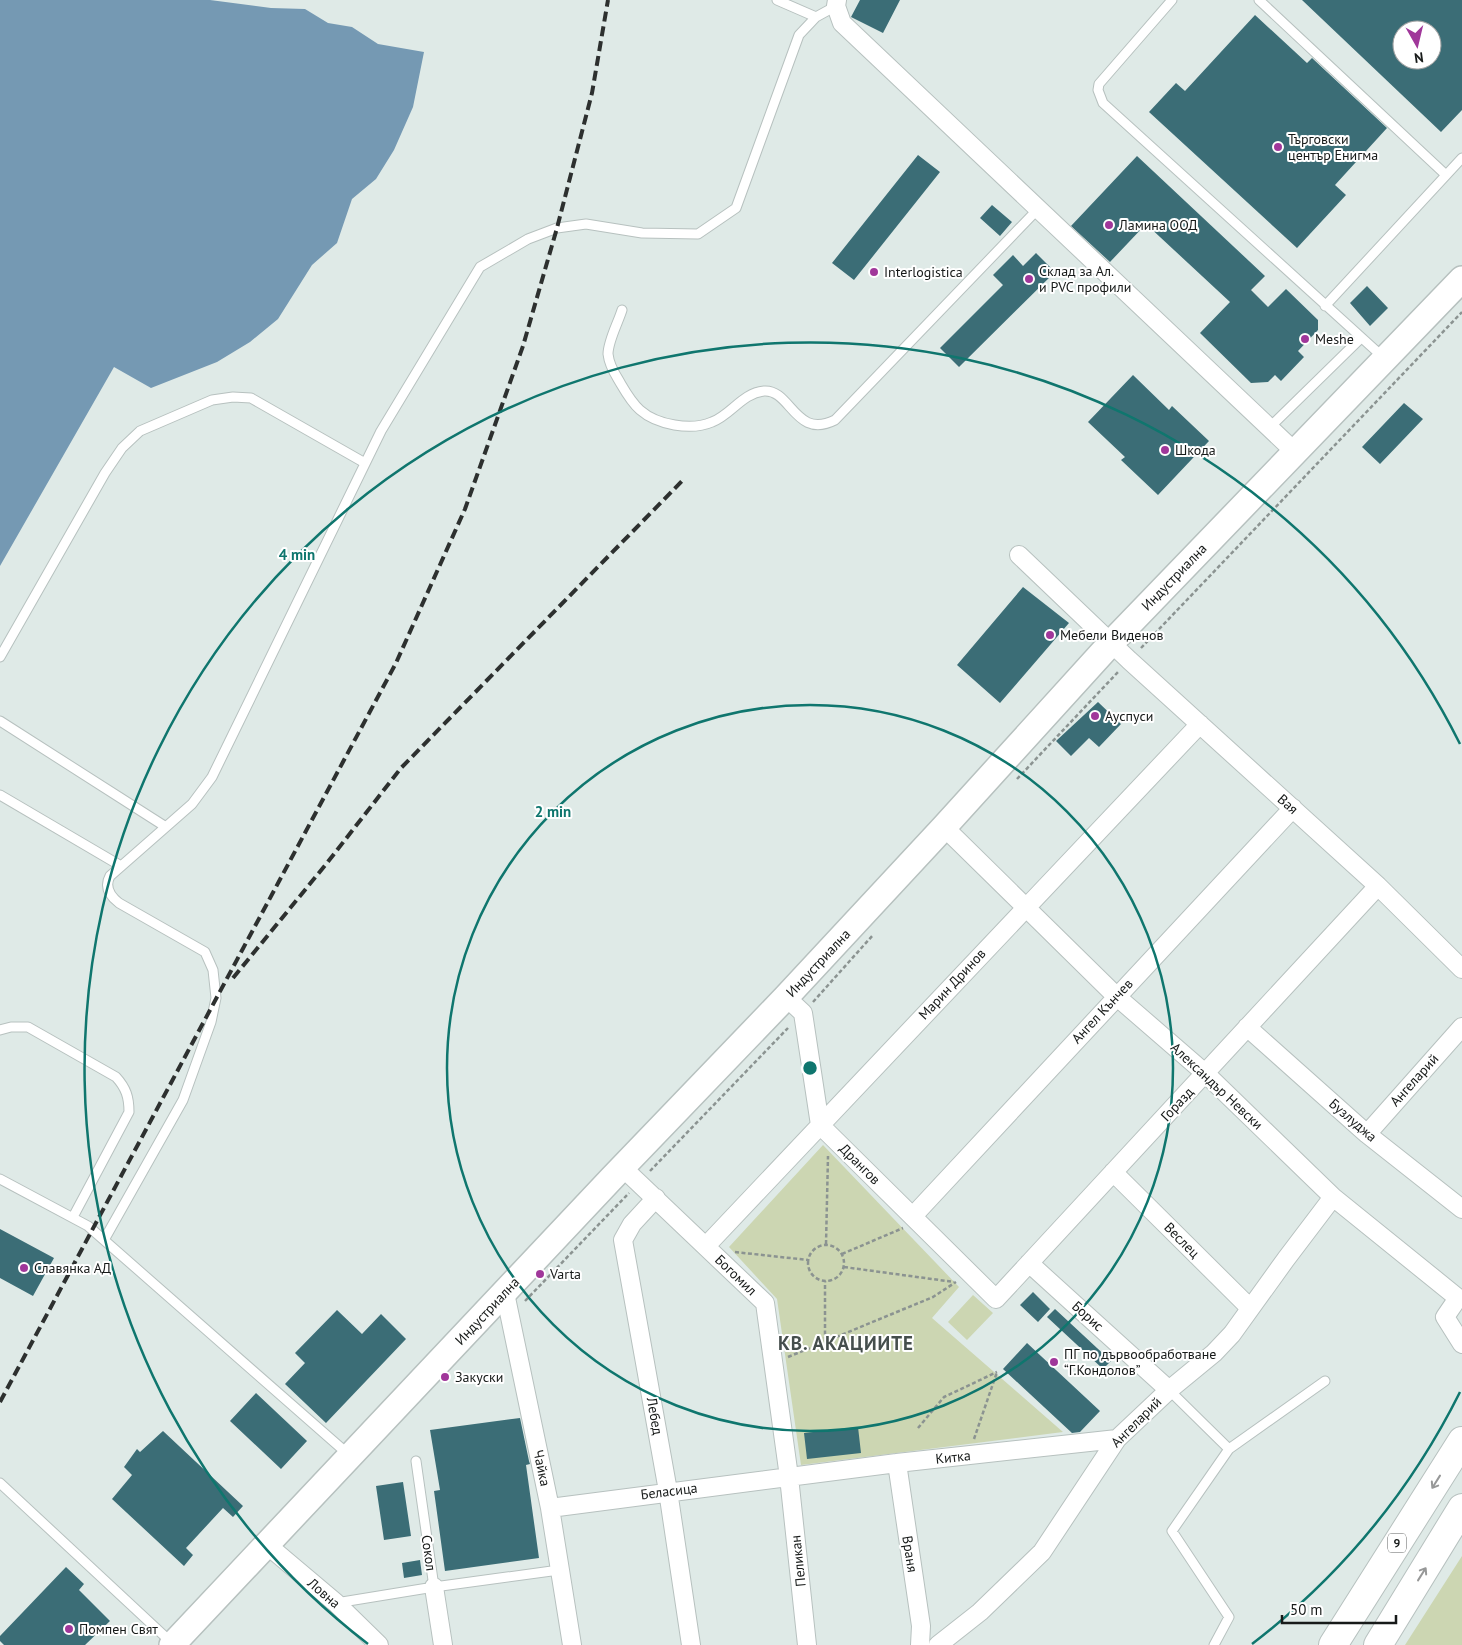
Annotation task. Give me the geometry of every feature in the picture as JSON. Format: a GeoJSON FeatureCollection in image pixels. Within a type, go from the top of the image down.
{"type":"FeatureCollection","features":[{"type":"Feature","properties":{"kind":"highway","name":"9"},"geometry":{"type":"LineString","coordinates":[[1333,1645],[1462,1441]]}},
{"type":"Feature","properties":{"kind":"highway"},"geometry":{"type":"LineString","coordinates":[[1378,1645],[1462,1508]]}},
{"type":"Feature","properties":{"kind":"main road","name":"Индустриална"},"geometry":{"type":"LineString","coordinates":[[172,1644],[786,996],[944,827],[1112,642],[1462,279]]}},
{"type":"Feature","properties":{"kind":"street"},"geometry":{"type":"LineString","coordinates":[[837,3],[842,23],[1295,452]]}},
{"type":"Feature","properties":{"kind":"street","name":"Вая"},"geometry":{"type":"LineString","coordinates":[[1019,555],[1129,660],[1378,886],[1462,969]]}},
{"type":"Feature","properties":{"kind":"street","name":"Марин Дринов"},"geometry":{"type":"LineString","coordinates":[[708,1247],[824,1129],[1025,908],[1200,724]]}},
{"type":"Feature","properties":{"kind":"street","name":"Ангел Кънчев"},"geometry":{"type":"LineString","coordinates":[[915,1219],[1116,996],[1293,808]]}},
{"type":"Feature","properties":{"kind":"street","name":"Александър Невски"},"geometry":{"type":"LineString","coordinates":[[944,827],[1116,996],[1206,1074],[1334,1197],[1458,1298],[1446,1317],[1462,1344]]}},
{"type":"Feature","properties":{"kind":"street","name":"Горазд"},"geometry":{"type":"LineString","coordinates":[[996,1299],[1378,886]]}},
{"type":"Feature","properties":{"kind":"street"},"geometry":{"type":"LineString","coordinates":[[786,996],[803,1013],[824,1129]]}},
{"type":"Feature","properties":{"kind":"street","name":"Бузлуджа"},"geometry":{"type":"LineString","coordinates":[[1247,1027],[1367,1134],[1462,1209]]}},
{"type":"Feature","properties":{"kind":"street","name":"Ангеларий"},"geometry":{"type":"LineString","coordinates":[[1367,1134],[1462,1027]]}},
{"type":"Feature","properties":{"kind":"street","name":"Дрангов"},"geometry":{"type":"LineString","coordinates":[[824,1129],[915,1219],[963,1278],[996,1299]]}},
{"type":"Feature","properties":{"kind":"street","name":"Богомил"},"geometry":{"type":"LineString","coordinates":[[622,1167],[765,1303],[789,1477]]}},
{"type":"Feature","properties":{"kind":"street","name":"Веслец"},"geometry":{"type":"LineString","coordinates":[[1113,1172],[1250,1308]]}},
{"type":"Feature","properties":{"kind":"street","name":"Ангеларий"},"geometry":{"type":"LineString","coordinates":[[938,1645],[980,1612],[1042,1552],[1117,1439],[1169,1390],[1214,1353],[1232,1334],[1334,1197]]}},
{"type":"Feature","properties":{"kind":"street","name":"Лебед"},"geometry":{"type":"LineString","coordinates":[[656,1198],[632,1224],[623,1240],[668,1491],[691,1645]]}},
{"type":"Feature","properties":{"kind":"street","name":"Борис"},"geometry":{"type":"LineString","coordinates":[[1029,1262],[1169,1390]]}},
{"type":"Feature","properties":{"kind":"street","name":"Чайка"},"geometry":{"type":"LineString","coordinates":[[505,1293],[550,1508],[572,1645]]}},
{"type":"Feature","properties":{"kind":"street","name":"Китка"},"geometry":{"type":"LineString","coordinates":[[789,1477],[896,1463],[1117,1439]]}},
{"type":"Feature","properties":{"kind":"street","name":"Враня"},"geometry":{"type":"LineString","coordinates":[[896,1463],[921,1626],[920,1645]]}},
{"type":"Feature","properties":{"kind":"street","name":"Беласица"},"geometry":{"type":"LineString","coordinates":[[550,1508],[668,1491],[789,1477]]}},
{"type":"Feature","properties":{"kind":"street","name":"Пеликан"},"geometry":{"type":"LineString","coordinates":[[789,1477],[807,1645]]}},
{"type":"Feature","properties":{"kind":"street","name":"Ловна"},"geometry":{"type":"LineString","coordinates":[[266,1544],[336,1603],[379,1645]]}},
{"type":"Feature","properties":{"kind":"street","name":"Сокол"},"geometry":{"type":"LineString","coordinates":[[434,1587],[443,1645]]}},
{"type":"Feature","properties":{"kind":"lane"},"geometry":{"type":"LineString","coordinates":[[777,0],[816,18]]}},
{"type":"Feature","properties":{"kind":"lane"},"geometry":{"type":"LineString","coordinates":[[1172,0],[1099,84],[1100,96],[1110,109],[1325,306],[1386,359]]}},
{"type":"Feature","properties":{"kind":"lane"},"geometry":{"type":"LineString","coordinates":[[1259,0],[1446,175]]}},
{"type":"Feature","properties":{"kind":"lane"},"geometry":{"type":"LineString","coordinates":[[104,1240],[184,1100],[211,1022],[216,998],[213,970],[205,952],[112,897],[107,882],[110,876],[192,804],[212,778],[381,431],[480,268],[528,239],[557,228],[586,224],[642,233],[698,234],[736,208],[798,35],[816,18],[837,3]]}},
{"type":"Feature","properties":{"kind":"lane"},"geometry":{"type":"LineString","coordinates":[[1325,306],[1462,158]]}},
{"type":"Feature","properties":{"kind":"lane"},"geometry":{"type":"LineString","coordinates":[[622,310],[608,352],[610,365],[626,393],[640,410],[664,422],[691,427],[713,422],[749,396],[764,391],[773,392],[804,421],[813,425],[824,425],[834,420],[1038,208]]}},
{"type":"Feature","properties":{"kind":"lane"},"geometry":{"type":"LineString","coordinates":[[1270,428],[1361,338]]}},
{"type":"Feature","properties":{"kind":"lane"},"geometry":{"type":"LineString","coordinates":[[0,657],[105,473],[122,448],[140,431],[212,400],[233,397],[251,398],[365,463]]}},
{"type":"Feature","properties":{"kind":"lane"},"geometry":{"type":"LineString","coordinates":[[0,721],[166,827]]}},
{"type":"Feature","properties":{"kind":"lane"},"geometry":{"type":"LineString","coordinates":[[0,796],[121,866]]}},
{"type":"Feature","properties":{"kind":"lane"},"geometry":{"type":"LineString","coordinates":[[0,1030],[12,1027],[28,1027],[116,1077],[125,1088],[129,1112],[73,1217]]}},
{"type":"Feature","properties":{"kind":"lane"},"geometry":{"type":"LineString","coordinates":[[0,1179],[88,1226],[349,1456]]}},
{"type":"Feature","properties":{"kind":"lane"},"geometry":{"type":"LineString","coordinates":[[1214,1645],[1229,1617],[1172,1531],[1230,1450],[1325,1381]]}},
{"type":"Feature","properties":{"kind":"lane"},"geometry":{"type":"LineString","coordinates":[[1169,1390],[1230,1450]]}},
{"type":"Feature","properties":{"kind":"lane","name":"Сокол"},"geometry":{"type":"LineString","coordinates":[[416,1461],[434,1587]]}},
{"type":"Feature","properties":{"kind":"lane"},"geometry":{"type":"LineString","coordinates":[[0,1482],[172,1644]]}},
{"type":"Feature","properties":{"kind":"lane"},"geometry":{"type":"LineString","coordinates":[[336,1603],[559,1570]]}},
{"type":"Feature","properties":{"kind":"path"},"geometry":{"type":"LineString","coordinates":[[824,1129],[826,1244]]}},
{"type":"Feature","properties":{"kind":"path"},"geometry":{"type":"LineString","coordinates":[[842,1254],[915,1219]]}},
{"type":"Feature","properties":{"kind":"path"},"geometry":{"type":"LineString","coordinates":[[826,1244],[836,1247],[842,1254],[844,1267],[837,1278],[825,1281],[814,1276],[808,1266],[808,1260],[814,1249],[826,1244]]}},
{"type":"Feature","properties":{"kind":"path"},"geometry":{"type":"LineString","coordinates":[[708,1247],[808,1260]]}},
{"type":"Feature","properties":{"kind":"path"},"geometry":{"type":"LineString","coordinates":[[844,1267],[963,1278]]}},
{"type":"Feature","properties":{"kind":"path"},"geometry":{"type":"LineString","coordinates":[[774,1363],[933,1297],[963,1278]]}},
{"type":"Feature","properties":{"kind":"path"},"geometry":{"type":"LineString","coordinates":[[825,1281],[825,1341]]}},
{"type":"Feature","properties":{"kind":"path"},"geometry":{"type":"LineString","coordinates":[[918,1428],[944,1398],[997,1372],[969,1455]]}},
{"type":"Feature","properties":{"kind":"green space"},"geometry":{"type":"Polygon","coordinates":[[[823,1145],[959,1287],[932,1318],[1063,1432],[801,1465],[777,1299],[729,1247],[823,1145]]]}},
{"type":"Feature","properties":{"kind":"green space"},"geometry":{"type":"Polygon","coordinates":[[[973,1295],[993,1313],[967,1340],[948,1322],[973,1295]]]}},
{"type":"Feature","properties":{"kind":"green space"},"geometry":{"type":"Polygon","coordinates":[[[1462,1556],[1462,1645],[1405,1645],[1462,1556]]]}},
{"type":"Feature","properties":{"kind":"water"},"geometry":{"type":"Polygon","coordinates":[[[0,0],[210,0],[271,8],[305,9],[328,23],[352,27],[378,44],[424,52],[413,107],[394,150],[376,179],[352,199],[337,243],[312,265],[278,319],[250,342],[217,362],[151,388],[114,367],[0,566],[0,0]]]}},
{"type":"Feature","properties":{"kind":"building"},"geometry":{"type":"Polygon","coordinates":[[[860,0],[900,0],[883,33],[851,17],[860,0]]]}},
{"type":"Feature","properties":{"kind":"building"},"geometry":{"type":"Polygon","coordinates":[[[1302,0],[1462,0],[1462,110],[1441,132],[1302,0]]]}},
{"type":"Feature","properties":{"kind":"building","name":"Търговски център Енигма"},"geometry":{"type":"Polygon","coordinates":[[[1255,15],[1307,63],[1312,58],[1387,128],[1335,185],[1346,195],[1297,248],[1149,112],[1176,83],[1185,91],[1255,15]]]}},
{"type":"Feature","properties":{"kind":"building"},"geometry":{"type":"Polygon","coordinates":[[[918,155],[940,172],[854,280],[832,263],[918,155]]]}},
{"type":"Feature","properties":{"kind":"building"},"geometry":{"type":"Polygon","coordinates":[[[1137,156],[1265,276],[1251,290],[1268,307],[1286,289],[1318,320],[1318,330],[1298,351],[1304,357],[1281,381],[1275,375],[1268,382],[1251,383],[1200,333],[1230,302],[1146,224],[1110,262],[1071,226],[1137,156]]]}},
{"type":"Feature","properties":{"kind":"building"},"geometry":{"type":"Polygon","coordinates":[[[992,205],[1012,222],[1000,236],[980,218],[992,205]]]}},
{"type":"Feature","properties":{"kind":"building"},"geometry":{"type":"Polygon","coordinates":[[[1036,253],[1055,272],[959,367],[940,348],[1003,285],[993,275],[1013,255],[1023,266],[1036,253]]]}},
{"type":"Feature","properties":{"kind":"building"},"geometry":{"type":"Polygon","coordinates":[[[1367,286],[1388,308],[1370,326],[1350,303],[1367,286]]]}},
{"type":"Feature","properties":{"kind":"building"},"geometry":{"type":"Polygon","coordinates":[[[1133,375],[1169,410],[1172,406],[1209,441],[1158,495],[1121,460],[1125,457],[1088,422],[1133,375]]]}},
{"type":"Feature","properties":{"kind":"building"},"geometry":{"type":"Polygon","coordinates":[[[1404,403],[1423,419],[1380,464],[1362,447],[1404,403]]]}},
{"type":"Feature","properties":{"kind":"building"},"geometry":{"type":"Polygon","coordinates":[[[1023,587],[1069,623],[1000,703],[957,665],[1023,587]]]}},
{"type":"Feature","properties":{"kind":"building"},"geometry":{"type":"Polygon","coordinates":[[[1098,702],[1121,724],[1099,747],[1089,738],[1071,756],[1056,741],[1098,702]]]}},
{"type":"Feature","properties":{"kind":"building","name":"Славянка АД"},"geometry":{"type":"Polygon","coordinates":[[[0,1229],[54,1258],[33,1296],[0,1278],[0,1229]]]}},
{"type":"Feature","properties":{"kind":"building"},"geometry":{"type":"Polygon","coordinates":[[[1033,1292],[1050,1309],[1038,1322],[1020,1305],[1033,1292]]]}},
{"type":"Feature","properties":{"kind":"building"},"geometry":{"type":"Polygon","coordinates":[[[1055,1309],[1111,1361],[1103,1369],[1047,1317],[1055,1309]]]}},
{"type":"Feature","properties":{"kind":"building"},"geometry":{"type":"Polygon","coordinates":[[[337,1310],[362,1334],[381,1314],[406,1339],[326,1423],[285,1384],[305,1363],[295,1353],[337,1310]]]}},
{"type":"Feature","properties":{"kind":"building"},"geometry":{"type":"Polygon","coordinates":[[[1027,1343],[1100,1411],[1080,1432],[1072,1433],[1003,1369],[1027,1343]]]}},
{"type":"Feature","properties":{"kind":"building"},"geometry":{"type":"Polygon","coordinates":[[[256,1393],[307,1441],[281,1469],[230,1421],[256,1393]]]}},
{"type":"Feature","properties":{"kind":"building"},"geometry":{"type":"Polygon","coordinates":[[[520,1418],[530,1464],[526,1465],[539,1558],[445,1571],[434,1491],[440,1490],[430,1430],[520,1418]]]}},
{"type":"Feature","properties":{"kind":"building"},"geometry":{"type":"Polygon","coordinates":[[[858,1427],[861,1453],[807,1459],[804,1433],[858,1427]]]}},
{"type":"Feature","properties":{"kind":"building"},"geometry":{"type":"Polygon","coordinates":[[[163,1431],[243,1506],[233,1517],[223,1508],[186,1548],[193,1555],[184,1566],[112,1499],[132,1475],[124,1467],[137,1449],[140,1452],[163,1431]]]}},
{"type":"Feature","properties":{"kind":"building"},"geometry":{"type":"Polygon","coordinates":[[[403,1482],[411,1536],[384,1540],[376,1486],[403,1482]]]}},
{"type":"Feature","properties":{"kind":"building"},"geometry":{"type":"Polygon","coordinates":[[[420,1560],[422,1575],[404,1578],[402,1563],[420,1560]]]}},
{"type":"Feature","properties":{"kind":"building"},"geometry":{"type":"Polygon","coordinates":[[[66,1567],[84,1584],[79,1590],[110,1621],[85,1645],[4,1645],[0,1641],[0,1636],[66,1567]]]}},
{"type":"Feature","properties":{"kind":"railway"},"geometry":{"type":"LineString","coordinates":[[0,1402],[396,663],[465,509],[523,346],[557,228],[592,93],[608,0]]}},
{"type":"Feature","properties":{"kind":"railway"},"geometry":{"type":"LineString","coordinates":[[233,978],[327,863],[401,768],[685,478]]}},
{"type":"Feature","properties":{"kind":"place","name":"Търговски център Енигма"},"geometry":{"type":"Point","coordinates":[1278,147]}},
{"type":"Feature","properties":{"kind":"place","name":"Ламина ООД"},"geometry":{"type":"Point","coordinates":[1109,225]}},
{"type":"Feature","properties":{"kind":"place","name":"Interlogistica"},"geometry":{"type":"Point","coordinates":[874,272]}},
{"type":"Feature","properties":{"kind":"place","name":"Склад за Ал. и PVC профили"},"geometry":{"type":"Point","coordinates":[1029,279]}},
{"type":"Feature","properties":{"kind":"place","name":"Meshe"},"geometry":{"type":"Point","coordinates":[1305,339]}},
{"type":"Feature","properties":{"kind":"place","name":"Шкода"},"geometry":{"type":"Point","coordinates":[1165,450]}},
{"type":"Feature","properties":{"kind":"place","name":"Мебели Виденов"},"geometry":{"type":"Point","coordinates":[1050,635]}},
{"type":"Feature","properties":{"kind":"place","name":"Ауспуси"},"geometry":{"type":"Point","coordinates":[1095,716]}},
{"type":"Feature","properties":{"kind":"place","name":"Славянка АД"},"geometry":{"type":"Point","coordinates":[24,1268]}},
{"type":"Feature","properties":{"kind":"place","name":"Varta"},"geometry":{"type":"Point","coordinates":[540,1274]}},
{"type":"Feature","properties":{"kind":"place","name":"ПГ по дървообработване “Г.Кондолов”"},"geometry":{"type":"Point","coordinates":[1054,1362]}},
{"type":"Feature","properties":{"kind":"place","name":"Закуски"},"geometry":{"type":"Point","coordinates":[445,1377]}},
{"type":"Feature","properties":{"kind":"place","name":"Помпен Свят"},"geometry":{"type":"Point","coordinates":[69,1629]}},
{"type":"Feature","properties":{"kind":"district","name":"КВ. АКАЦИИТЕ"},"geometry":{"type":"Point","coordinates":[846,1343]}}]}
